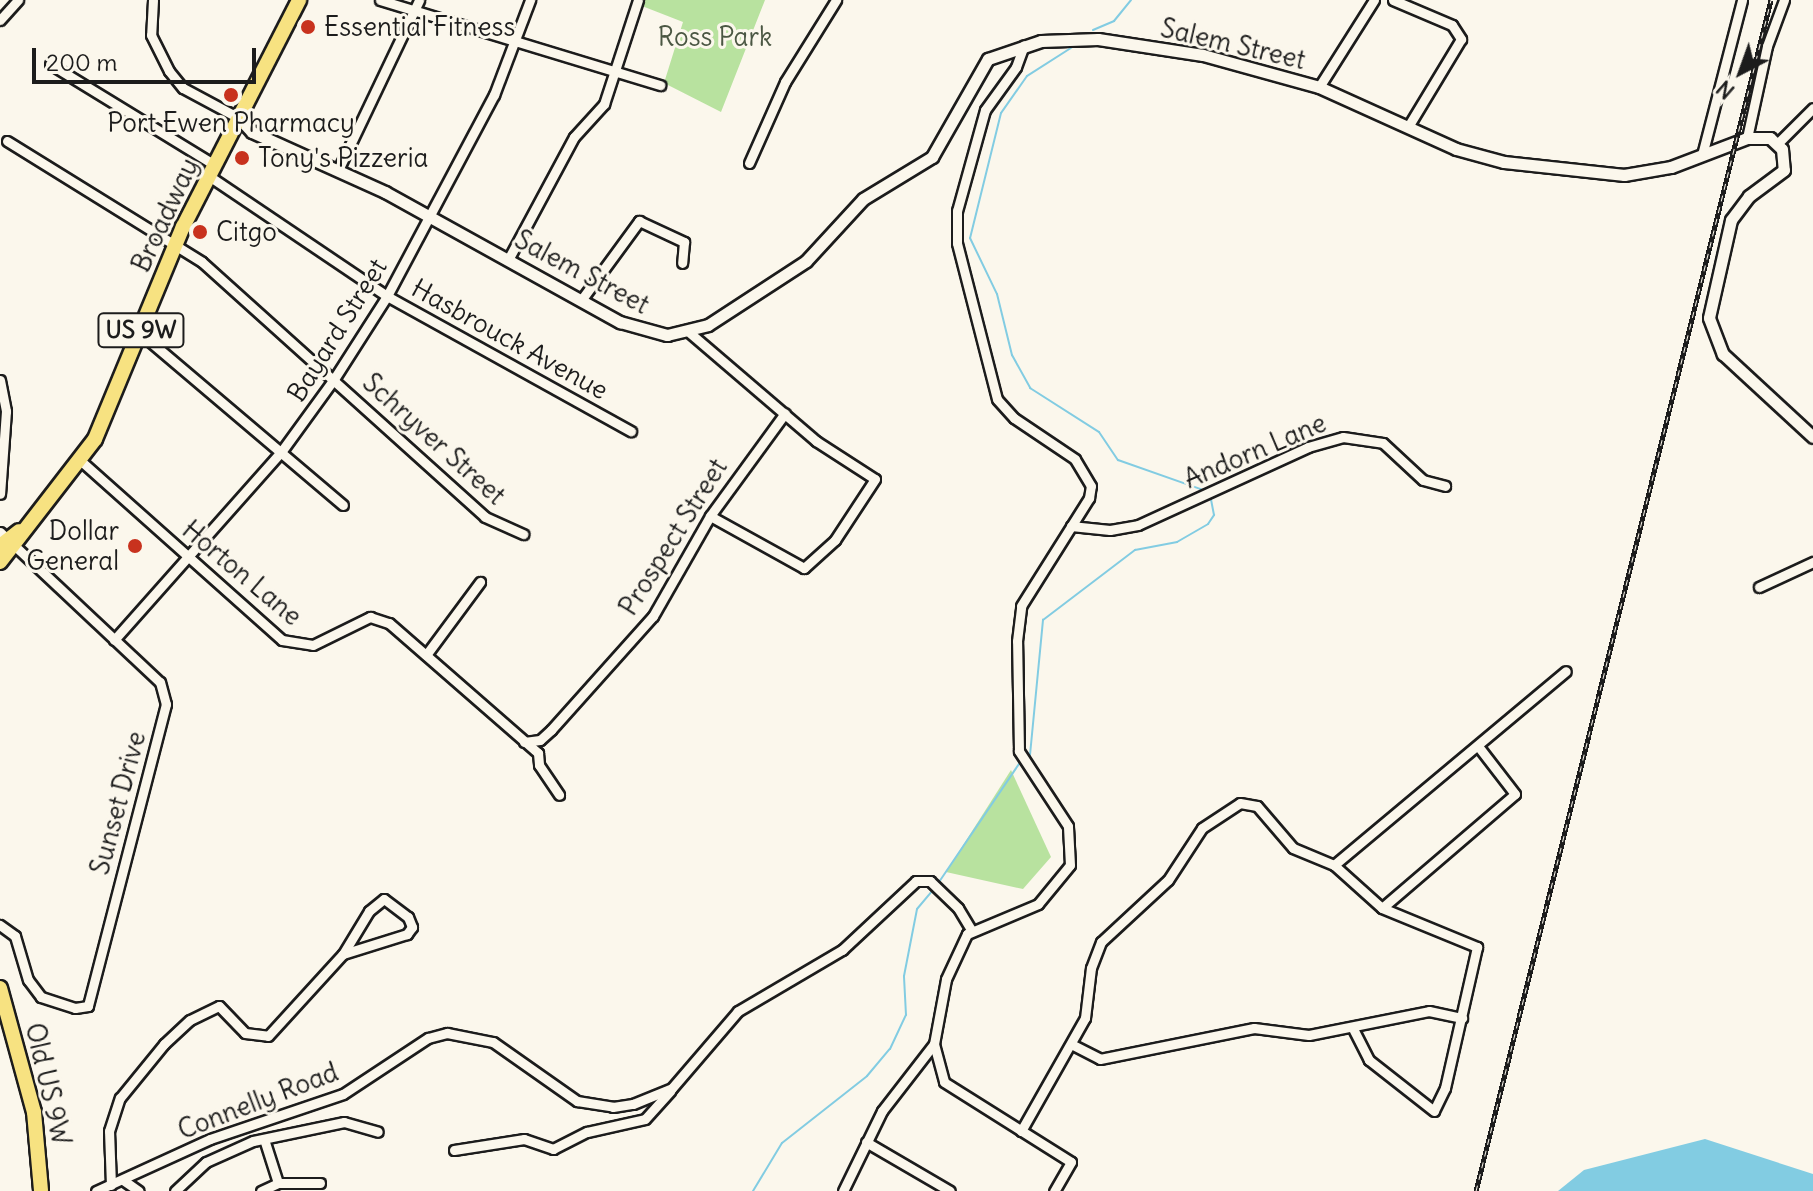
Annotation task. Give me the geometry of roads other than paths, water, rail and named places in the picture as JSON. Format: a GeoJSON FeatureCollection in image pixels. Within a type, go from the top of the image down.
{"type":"FeatureCollection","features":[{"type":"Feature","properties":{"kind":"highway","name":"Broadway"},"geometry":{"type":"LineString","coordinates":[[0,562],[5,541],[23,528],[81,461],[101,427],[175,245],[299,0]]}},
{"type":"Feature","properties":{"kind":"highway","name":"Old US 9W"},"geometry":{"type":"LineString","coordinates":[[0,988],[34,1112],[41,1191]]}},
{"type":"Feature","properties":{"kind":"street"},"geometry":{"type":"LineString","coordinates":[[0,20],[18,0]]}},
{"type":"Feature","properties":{"kind":"street"},"geometry":{"type":"LineString","coordinates":[[153,0],[151,26],[157,51],[190,92],[239,118]]}},
{"type":"Feature","properties":{"kind":"street"},"geometry":{"type":"LineString","coordinates":[[380,0],[660,85]]}},
{"type":"Feature","properties":{"kind":"street"},"geometry":{"type":"LineString","coordinates":[[339,168],[419,0]]}},
{"type":"Feature","properties":{"kind":"street","name":"Bayard Street"},"geometry":{"type":"LineString","coordinates":[[114,640],[281,452],[334,379],[387,296],[431,216],[516,42],[530,0]]}},
{"type":"Feature","properties":{"kind":"street"},"geometry":{"type":"LineString","coordinates":[[509,258],[574,137],[604,104],[638,0]]}},
{"type":"Feature","properties":{"kind":"street"},"geometry":{"type":"LineString","coordinates":[[749,163],[785,82],[836,0]]}},
{"type":"Feature","properties":{"kind":"street"},"geometry":{"type":"LineString","coordinates":[[1319,87],[1374,0]]}},
{"type":"Feature","properties":{"kind":"street"},"geometry":{"type":"LineString","coordinates":[[1393,0],[1452,25],[1461,43],[1408,127]]}},
{"type":"Feature","properties":{"kind":"street"},"geometry":{"type":"LineString","coordinates":[[1702,155],[1742,0]]}},
{"type":"Feature","properties":{"kind":"street"},"geometry":{"type":"LineString","coordinates":[[1778,143],[1747,138],[1760,70],[1784,0]]}},
{"type":"Feature","properties":{"kind":"street","name":"Salem Street"},"geometry":{"type":"LineString","coordinates":[[239,118],[252,132],[339,168],[635,329],[667,335],[690,333],[806,261],[863,199],[923,166],[945,138],[980,69],[996,54],[1024,45],[1088,38],[1203,55],[1319,87],[1482,158],[1587,173],[1650,172],[1747,138]]}},
{"type":"Feature","properties":{"kind":"street"},"geometry":{"type":"LineString","coordinates":[[1024,45],[1016,67],[982,119],[957,211],[957,243],[997,399],[1014,418],[1063,448],[1089,478],[1092,492],[1021,606],[1017,641],[1019,751],[1068,826],[1070,865],[1038,904],[971,930],[946,979],[934,1044],[944,1082],[1071,1162],[1054,1191]]}},
{"type":"Feature","properties":{"kind":"street","name":"Hasbrouck Avenue"},"geometry":{"type":"LineString","coordinates":[[50,64],[212,171],[387,296],[631,431]]}},
{"type":"Feature","properties":{"kind":"street"},"geometry":{"type":"LineString","coordinates":[[1778,143],[1813,108]]}},
{"type":"Feature","properties":{"kind":"street","name":"Schryver Street"},"geometry":{"type":"LineString","coordinates":[[7,141],[175,245],[229,284],[485,517],[523,534]]}},
{"type":"Feature","properties":{"kind":"street"},"geometry":{"type":"LineString","coordinates":[[1778,143],[1784,170],[1749,196],[1731,220],[1709,318],[1723,354],[1813,437]]}},
{"type":"Feature","properties":{"kind":"street"},"geometry":{"type":"LineString","coordinates":[[582,299],[639,221],[684,242],[682,263]]}},
{"type":"Feature","properties":{"kind":"street"},"geometry":{"type":"LineString","coordinates":[[140,333],[343,505]]}},
{"type":"Feature","properties":{"kind":"street"},"geometry":{"type":"LineString","coordinates":[[690,333],[816,441],[875,479],[835,540],[807,567],[710,516]]}},
{"type":"Feature","properties":{"kind":"street"},"geometry":{"type":"LineString","coordinates":[[0,380],[6,411],[0,494]]}},
{"type":"Feature","properties":{"kind":"street","name":"Prospect Street"},"geometry":{"type":"LineString","coordinates":[[524,742],[540,740],[551,730],[631,643],[668,595],[710,516],[785,413]]}},
{"type":"Feature","properties":{"kind":"street","name":"Andorn Lane"},"geometry":{"type":"LineString","coordinates":[[1071,526],[1110,530],[1138,525],[1308,447],[1343,437],[1383,443],[1423,480],[1445,486]]}},
{"type":"Feature","properties":{"kind":"street","name":"Horton Lane"},"geometry":{"type":"LineString","coordinates":[[81,461],[288,644],[313,645],[377,617],[426,655],[538,753],[539,765],[559,795]]}},
{"type":"Feature","properties":{"kind":"street","name":"Sunset Drive"},"geometry":{"type":"LineString","coordinates":[[0,925],[15,936],[28,980],[41,997],[75,1008],[88,1006],[166,704],[160,682],[5,541]]}},
{"type":"Feature","properties":{"kind":"street"},"geometry":{"type":"LineString","coordinates":[[1759,587],[1813,562]]}},
{"type":"Feature","properties":{"kind":"street"},"geometry":{"type":"LineString","coordinates":[[426,655],[480,582]]}},
{"type":"Feature","properties":{"kind":"street"},"geometry":{"type":"LineString","coordinates":[[1334,865],[1566,671]]}},
{"type":"Feature","properties":{"kind":"street"},"geometry":{"type":"LineString","coordinates":[[1382,908],[1515,794],[1478,746]]}},
{"type":"Feature","properties":{"kind":"street"},"geometry":{"type":"LineString","coordinates":[[1021,1131],[1073,1045],[1089,1002],[1096,949],[1168,880],[1217,814],[1240,803],[1257,806],[1293,848],[1334,865],[1382,908],[1418,927],[1463,941],[1478,952],[1435,1110],[1428,1111],[1369,1060],[1352,1027]]}},
{"type":"Feature","properties":{"kind":"street"},"geometry":{"type":"LineString","coordinates":[[454,1150],[524,1139],[553,1149],[587,1132],[645,1119],[738,1011],[842,950],[916,881],[930,881],[947,897],[971,930]]}},
{"type":"Feature","properties":{"kind":"street"},"geometry":{"type":"LineString","coordinates":[[111,1185],[109,1131],[120,1098],[164,1044],[190,1020],[219,1006],[245,1033],[268,1036],[343,954],[378,902],[393,901],[408,917],[412,927],[407,934],[343,954]]}},
{"type":"Feature","properties":{"kind":"street"},"geometry":{"type":"LineString","coordinates":[[1073,1045],[1100,1059],[1254,1028],[1309,1035],[1429,1011],[1462,1018]]}},
{"type":"Feature","properties":{"kind":"street","name":"Connelly Road"},"geometry":{"type":"LineString","coordinates":[[96,1191],[210,1139],[343,1094],[428,1038],[447,1033],[493,1042],[577,1101],[613,1107],[672,1088]]}},
{"type":"Feature","properties":{"kind":"street"},"geometry":{"type":"LineString","coordinates":[[843,1191],[890,1099],[934,1044]]}},
{"type":"Feature","properties":{"kind":"street"},"geometry":{"type":"LineString","coordinates":[[175,1191],[206,1162],[264,1139],[344,1122],[378,1132]]}},
{"type":"Feature","properties":{"kind":"street"},"geometry":{"type":"LineString","coordinates":[[264,1139],[278,1183]]}},
{"type":"Feature","properties":{"kind":"street"},"geometry":{"type":"LineString","coordinates":[[866,1142],[950,1191]]}},
{"type":"Feature","properties":{"kind":"street"},"geometry":{"type":"LineString","coordinates":[[123,1180],[139,1191]]}},
{"type":"Feature","properties":{"kind":"street"},"geometry":{"type":"LineString","coordinates":[[261,1191],[278,1183],[320,1183]]}},
{"type":"Feature","properties":{"kind":"water"},"geometry":{"type":"Polygon","coordinates":[[[1705,1139],[1813,1174],[1813,1191],[1558,1191],[1584,1170],[1705,1139]]]}},
{"type":"Feature","properties":{"kind":"waterway"},"geometry":{"type":"LineString","coordinates":[[1093,30],[1114,21],[1131,0]]}},
{"type":"Feature","properties":{"kind":"waterway"},"geometry":{"type":"LineString","coordinates":[[1074,46],[1027,76],[1001,113],[970,238],[997,294],[1012,355],[1030,388],[1099,432],[1118,460],[1203,490]]}},
{"type":"Feature","properties":{"kind":"waterway"},"geometry":{"type":"LineString","coordinates":[[1030,755],[1043,620],[1135,550],[1177,542],[1208,524],[1214,515],[1211,499]]}},
{"type":"Feature","properties":{"kind":"waterway"},"geometry":{"type":"LineString","coordinates":[[937,885],[1019,764]]}},
{"type":"Feature","properties":{"kind":"waterway"},"geometry":{"type":"LineString","coordinates":[[753,1191],[782,1143],[867,1076],[890,1049],[906,1015],[904,976],[917,909],[933,890]]}},
{"type":"Feature","properties":{"kind":"railway"},"geometry":{"type":"LineString","coordinates":[[1476,1191],[1771,0]]}},
{"type":"Feature","properties":{"kind":"place","name":"Essential Fitness"},"geometry":{"type":"Point","coordinates":[308,27]}},
{"type":"Feature","properties":{"kind":"place","name":"Port Ewen Pharmacy"},"geometry":{"type":"Point","coordinates":[231,95]}},
{"type":"Feature","properties":{"kind":"place","name":"Tony's Pizzeria"},"geometry":{"type":"Point","coordinates":[242,158]}},
{"type":"Feature","properties":{"kind":"place","name":"Citgo"},"geometry":{"type":"Point","coordinates":[200,232]}},
{"type":"Feature","properties":{"kind":"place","name":"Dollar General"},"geometry":{"type":"Point","coordinates":[135,546]}},
{"type":"Feature","properties":{"kind":"park label","name":"Ross Park"},"geometry":{"type":"Point","coordinates":[715,37]}}]}
